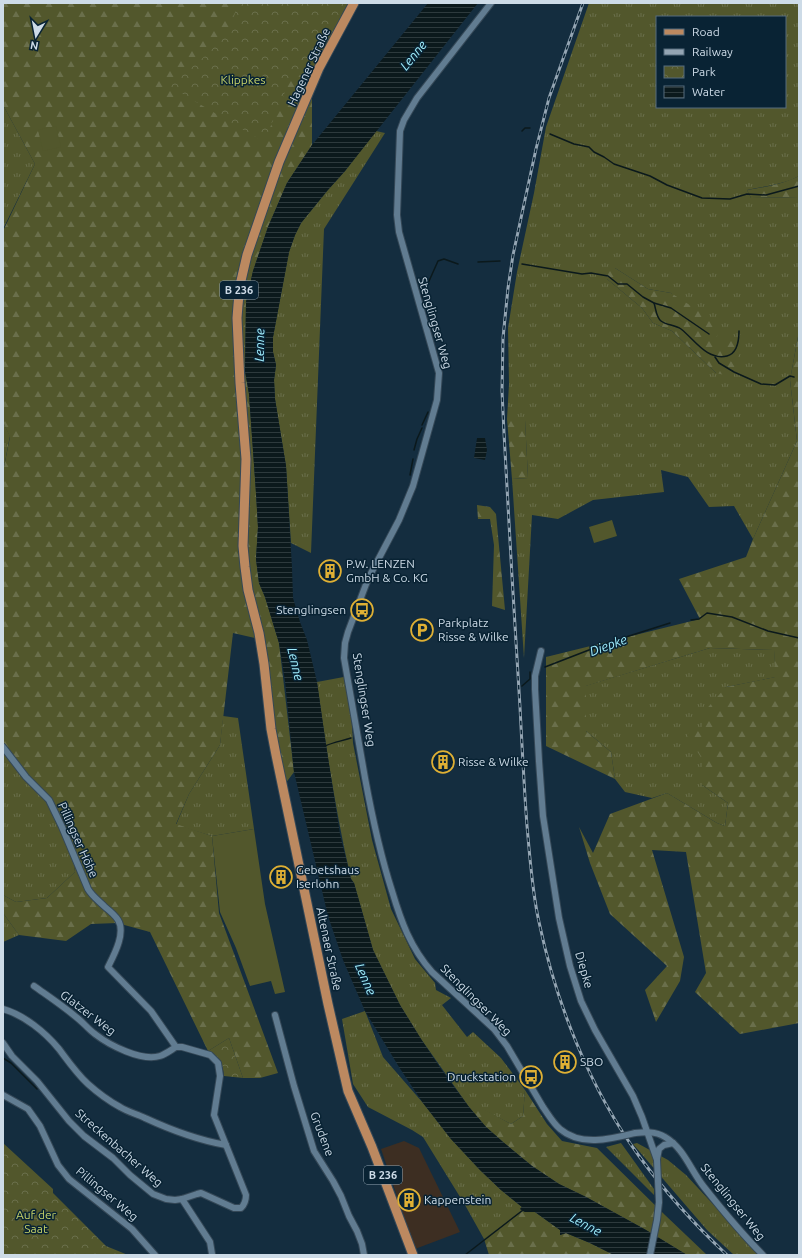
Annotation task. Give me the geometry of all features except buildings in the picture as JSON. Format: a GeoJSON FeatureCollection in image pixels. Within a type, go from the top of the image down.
{"type":"FeatureCollection","features":[{"type":"Feature","properties":{"kind":"main road","name":"Hagener Straße"},"geometry":{"type":"LineString","coordinates":[[248,590],[243,546],[246,459],[237,318],[240,285],[247,255],[288,142],[319,68],[354,3]]}},
{"type":"Feature","properties":{"kind":"main road","name":"Altenaer Straße"},"geometry":{"type":"LineString","coordinates":[[248,590],[259,633],[270,722],[276,755],[348,1092],[372,1147],[413,1255]]}},
{"type":"Feature","properties":{"kind":"street","name":"Stenglingser Weg"},"geometry":{"type":"LineString","coordinates":[[491,3],[417,98],[404,120],[400,131],[397,208],[399,232],[439,373],[439,385],[437,400],[413,486],[399,520],[368,579],[345,643],[344,658],[374,829],[400,918],[411,944],[432,972],[494,1029],[507,1046],[550,1118],[560,1129],[570,1136],[586,1140],[611,1139],[635,1133],[648,1132],[664,1136],[678,1147],[704,1187],[743,1235],[763,1255]]}},
{"type":"Feature","properties":{"kind":"street","name":"Diepke"},"geometry":{"type":"LineString","coordinates":[[541,651],[535,681],[539,760],[543,816],[559,918],[570,966],[581,1001],[595,1030],[633,1096],[648,1132],[657,1160],[659,1202],[650,1255]]}},
{"type":"Feature","properties":{"kind":"street","name":"Pillingser Höhe"},"geometry":{"type":"LineString","coordinates":[[3,747],[26,777],[49,800],[88,889],[92,895],[120,922],[122,932],[108,967]]}},
{"type":"Feature","properties":{"kind":"street"},"geometry":{"type":"LineString","coordinates":[[100,965],[108,967],[151,1011],[176,1047],[182,1047],[210,1056],[218,1063],[220,1076],[214,1115],[246,1195],[246,1200],[241,1208],[234,1208],[201,1194],[192,1195],[182,1199],[210,1242],[211,1255]]}},
{"type":"Feature","properties":{"kind":"street","name":"Glatzer Weg"},"geometry":{"type":"LineString","coordinates":[[34,986],[77,1017],[95,1034],[113,1046],[131,1053],[152,1057],[159,1057],[176,1047]]}},
{"type":"Feature","properties":{"kind":"street"},"geometry":{"type":"LineString","coordinates":[[3,1009],[19,1016],[48,1037],[88,1084],[111,1102],[165,1128],[212,1143],[226,1145]]}},
{"type":"Feature","properties":{"kind":"street","name":"Grudene"},"geometry":{"type":"LineString","coordinates":[[276,1015],[294,1086],[314,1151],[341,1196],[357,1231],[364,1255]]}},
{"type":"Feature","properties":{"kind":"street","name":"Streckenbacher Weg"},"geometry":{"type":"LineString","coordinates":[[3,1043],[12,1056],[37,1081],[69,1121],[84,1136],[114,1158],[130,1175],[153,1194],[166,1199],[182,1199]]}},
{"type":"Feature","properties":{"kind":"street","name":"Pillingser Weg"},"geometry":{"type":"LineString","coordinates":[[3,1095],[28,1109],[40,1126],[58,1165],[69,1179],[132,1230],[156,1255]]}},
{"type":"Feature","properties":{"kind":"street"},"geometry":{"type":"LineString","coordinates":[[657,1160],[659,1148],[664,1144],[673,1143]]}},
{"type":"Feature","properties":{"kind":"shaded area"},"geometry":{"type":"Polygon","coordinates":[[[404,1141],[419,1148],[460,1232],[415,1249],[381,1149],[404,1141]]]}},
{"type":"Feature","properties":{"kind":"green space"},"geometry":{"type":"Polygon","coordinates":[[[3,3],[338,3],[312,51],[312,145],[287,183],[268,227],[253,271],[246,302],[245,371],[249,394],[258,527],[256,559],[259,583],[265,597],[279,643],[294,772],[285,784],[278,749],[264,640],[233,633],[220,745],[189,794],[176,824],[212,836],[219,913],[278,1073],[260,1078],[243,1078],[229,1038],[208,1051],[150,932],[117,923],[91,924],[66,941],[19,935],[3,913],[3,895],[16,902],[47,898],[75,872],[63,829],[50,803],[3,752],[3,472],[10,437],[3,422],[3,231],[35,164],[3,105],[3,3]]]}},
{"type":"Feature","properties":{"kind":"green space","name":"Klippkes"},"geometry":{"type":"Polygon","coordinates":[[[240,3],[348,3],[309,78],[293,73],[264,142],[169,86],[198,62],[225,35],[240,3]]]}},
{"type":"Feature","properties":{"kind":"green space"},"geometry":{"type":"Polygon","coordinates":[[[589,3],[799,3],[799,176],[780,183],[747,190],[751,198],[799,197],[799,331],[790,380],[797,441],[753,539],[734,506],[709,507],[688,477],[661,470],[664,492],[593,500],[558,519],[532,515],[524,658],[512,479],[528,478],[525,420],[507,419],[509,384],[508,328],[517,272],[546,127],[589,3]],[[615,268],[607,279],[642,308],[653,323],[672,331],[716,373],[716,343],[671,293],[648,289],[615,268]]]}},
{"type":"Feature","properties":{"kind":"green space"},"geometry":{"type":"Polygon","coordinates":[[[3,105],[35,164],[3,229],[3,105]]]}},
{"type":"Feature","properties":{"kind":"green space"},"geometry":{"type":"Polygon","coordinates":[[[56,126],[61,147],[43,151],[38,130],[56,126]]]}},
{"type":"Feature","properties":{"kind":"green space"},"geometry":{"type":"Polygon","coordinates":[[[376,131],[385,133],[324,229],[311,553],[291,543],[286,466],[275,399],[274,380],[276,365],[273,352],[273,337],[289,252],[301,223],[345,171],[376,131]]]}},
{"type":"Feature","properties":{"kind":"green space"},"geometry":{"type":"Polygon","coordinates":[[[799,176],[799,197],[751,198],[747,190],[780,183],[799,176]]]}},
{"type":"Feature","properties":{"kind":"green space"},"geometry":{"type":"Polygon","coordinates":[[[603,267],[615,268],[648,289],[671,293],[719,324],[716,343],[731,339],[744,345],[738,357],[731,361],[736,368],[733,377],[716,373],[672,331],[653,323],[642,308],[607,279],[602,271],[603,267]]]}},
{"type":"Feature","properties":{"kind":"green space"},"geometry":{"type":"Polygon","coordinates":[[[799,331],[799,1023],[740,1034],[695,992],[706,973],[686,852],[652,850],[684,957],[680,981],[656,1022],[645,990],[667,966],[610,914],[590,863],[579,827],[593,853],[610,814],[667,793],[717,823],[725,826],[728,803],[702,785],[702,759],[687,735],[693,727],[702,734],[702,714],[726,687],[775,677],[774,650],[710,648],[586,686],[586,731],[611,752],[615,779],[546,746],[546,657],[700,619],[679,579],[746,557],[797,441],[790,380],[799,331]]]}},
{"type":"Feature","properties":{"kind":"green space"},"geometry":{"type":"Polygon","coordinates":[[[507,419],[525,419],[528,478],[512,479],[507,419]]]}},
{"type":"Feature","properties":{"kind":"green space"},"geometry":{"type":"Polygon","coordinates":[[[3,422],[10,436],[3,472],[3,422]]]}},
{"type":"Feature","properties":{"kind":"green space"},"geometry":{"type":"Polygon","coordinates":[[[477,505],[490,507],[496,514],[505,610],[492,606],[494,545],[490,519],[478,519],[477,505]]]}},
{"type":"Feature","properties":{"kind":"green space"},"geometry":{"type":"Polygon","coordinates":[[[612,520],[617,536],[594,543],[589,527],[612,520]]]}},
{"type":"Feature","properties":{"kind":"green space"},"geometry":{"type":"Polygon","coordinates":[[[710,648],[774,650],[776,677],[726,687],[702,759],[702,785],[728,803],[725,826],[717,823],[667,793],[652,798],[625,792],[615,779],[611,752],[586,731],[585,686],[710,648]]]}},
{"type":"Feature","properties":{"kind":"green space"},"geometry":{"type":"Polygon","coordinates":[[[349,676],[353,743],[372,840],[391,909],[415,959],[435,983],[436,990],[451,998],[442,1005],[467,1037],[473,1032],[501,1058],[525,1090],[523,1116],[511,1124],[480,1108],[469,1107],[421,1039],[400,1005],[373,950],[354,883],[351,879],[332,781],[317,682],[349,676]]]}},
{"type":"Feature","properties":{"kind":"green space"},"geometry":{"type":"Polygon","coordinates":[[[223,716],[238,718],[254,829],[212,836],[176,825],[189,794],[220,745],[223,716]]]}},
{"type":"Feature","properties":{"kind":"green space"},"geometry":{"type":"Polygon","coordinates":[[[3,752],[50,803],[63,829],[74,865],[75,872],[47,898],[16,902],[3,895],[3,752]]]}},
{"type":"Feature","properties":{"kind":"green space"},"geometry":{"type":"Polygon","coordinates":[[[254,829],[265,904],[285,992],[275,994],[271,981],[250,986],[236,948],[220,912],[212,836],[254,829]]]}},
{"type":"Feature","properties":{"kind":"green space"},"geometry":{"type":"Polygon","coordinates":[[[3,913],[19,935],[3,942],[3,913]]]}},
{"type":"Feature","properties":{"kind":"green space"},"geometry":{"type":"Polygon","coordinates":[[[365,1011],[383,1057],[423,1103],[451,1139],[480,1170],[522,1207],[520,1209],[523,1211],[484,1239],[423,1137],[368,1107],[353,1084],[342,1019],[365,1011]]]}},
{"type":"Feature","properties":{"kind":"green space"},"geometry":{"type":"Polygon","coordinates":[[[229,1038],[243,1078],[224,1076],[223,1067],[220,1061],[208,1051],[229,1038]]]}},
{"type":"Feature","properties":{"kind":"green space"},"geometry":{"type":"Polygon","coordinates":[[[525,1090],[547,1124],[562,1141],[597,1148],[707,1255],[687,1255],[646,1230],[559,1184],[532,1166],[503,1142],[486,1127],[469,1107],[480,1107],[511,1124],[523,1116],[525,1090]]]}},
{"type":"Feature","properties":{"kind":"green space","name":"Auf der Saat"},"geometry":{"type":"Polygon","coordinates":[[[3,1143],[53,1189],[53,1193],[106,1246],[128,1255],[3,1255],[3,1143]]]}},
{"type":"Feature","properties":{"kind":"green space"},"geometry":{"type":"Polygon","coordinates":[[[621,1143],[654,1189],[654,1195],[606,1147],[621,1143]]]}},
{"type":"Feature","properties":{"kind":"green space"},"geometry":{"type":"Polygon","coordinates":[[[637,1143],[668,1160],[686,1175],[760,1255],[734,1255],[707,1230],[633,1144],[637,1143]]]}},
{"type":"Feature","properties":{"kind":"green space"},"geometry":{"type":"Polygon","coordinates":[[[523,1211],[535,1212],[560,1230],[560,1235],[566,1233],[614,1255],[489,1255],[484,1239],[523,1211]]]}},
{"type":"Feature","properties":{"kind":"water","name":"Lenne"},"geometry":{"type":"Polygon","coordinates":[[[428,3],[478,3],[345,171],[301,223],[289,252],[273,337],[273,352],[276,365],[274,380],[275,399],[286,466],[293,598],[307,640],[317,682],[340,834],[351,879],[354,883],[373,950],[400,1005],[441,1069],[469,1107],[486,1127],[532,1166],[559,1184],[646,1230],[687,1255],[614,1255],[566,1233],[560,1235],[560,1230],[535,1212],[525,1212],[520,1209],[522,1207],[480,1170],[451,1139],[423,1103],[365,1011],[343,960],[328,916],[294,772],[285,681],[279,643],[265,597],[259,583],[256,559],[258,527],[249,394],[245,371],[246,302],[253,271],[268,227],[287,183],[312,145],[428,3]]]}},
{"type":"Feature","properties":{"kind":"water"},"geometry":{"type":"Polygon","coordinates":[[[477,438],[485,438],[487,450],[485,460],[474,458],[477,438]]]}},
{"type":"Feature","properties":{"kind":"waterway"},"geometry":{"type":"LineString","coordinates":[[522,131],[525,128],[530,128]]}},
{"type":"Feature","properties":{"kind":"waterway"},"geometry":{"type":"LineString","coordinates":[[550,134],[574,144],[589,147],[594,152],[614,164],[650,176],[667,185],[702,198],[730,199],[747,194],[766,195],[799,186]]}},
{"type":"Feature","properties":{"kind":"waterway"},"geometry":{"type":"LineString","coordinates":[[421,299],[438,261],[444,259],[458,264]]}},
{"type":"Feature","properties":{"kind":"waterway"},"geometry":{"type":"LineString","coordinates":[[478,262],[500,261]]}},
{"type":"Feature","properties":{"kind":"waterway"},"geometry":{"type":"LineString","coordinates":[[522,264],[582,274],[591,273],[608,276],[618,284],[627,284],[643,297],[654,303],[671,308],[709,334]]}},
{"type":"Feature","properties":{"kind":"waterway"},"geometry":{"type":"LineString","coordinates":[[654,303],[657,315],[661,321],[681,329],[701,348],[713,355],[720,357],[727,356],[734,352],[738,342],[739,331]]}},
{"type":"Feature","properties":{"kind":"waterway"},"geometry":{"type":"LineString","coordinates":[[715,357],[719,363],[734,372],[761,384],[775,385],[790,376],[794,377]]}},
{"type":"Feature","properties":{"kind":"waterway"},"geometry":{"type":"LineString","coordinates":[[422,425],[428,412]]}},
{"type":"Feature","properties":{"kind":"waterway"},"geometry":{"type":"LineString","coordinates":[[414,450],[422,428]]}},
{"type":"Feature","properties":{"kind":"waterway"},"geometry":{"type":"LineString","coordinates":[[410,475],[413,459]]}},
{"type":"Feature","properties":{"kind":"waterway","name":"Diepke"},"geometry":{"type":"LineString","coordinates":[[691,620],[699,619],[707,613],[732,617],[768,631],[799,638]]}},
{"type":"Feature","properties":{"kind":"waterway","name":"Diepke"},"geometry":{"type":"LineString","coordinates":[[545,667],[607,643],[670,623]]}},
{"type":"Feature","properties":{"kind":"waterway","name":"Diepke"},"geometry":{"type":"LineString","coordinates":[[522,686],[530,679],[530,672]]}},
{"type":"Feature","properties":{"kind":"waterway","name":"Diepke"},"geometry":{"type":"LineString","coordinates":[[325,746],[351,738]]}},
{"type":"Feature","properties":{"kind":"waterway"},"geometry":{"type":"LineString","coordinates":[[3,1058],[11,1063],[37,1089]]}},
{"type":"Feature","properties":{"kind":"waterway"},"geometry":{"type":"LineString","coordinates":[[465,1255],[523,1210]]}},
{"type":"Feature","properties":{"kind":"railway"},"geometry":{"type":"LineString","coordinates":[[583,3],[549,98],[536,149],[513,255],[503,338],[502,391],[504,433],[525,796],[532,874],[539,922],[546,953],[565,1014],[590,1074],[621,1130],[639,1156],[681,1208],[727,1255]]}},
{"type":"Feature","properties":{"kind":"place","name":"P.W. LENZEN GmbH & Co. KG"},"geometry":{"type":"Point","coordinates":[330,571]}},
{"type":"Feature","properties":{"kind":"place","name":"Stenglingsen"},"geometry":{"type":"Point","coordinates":[362,610]}},
{"type":"Feature","properties":{"kind":"place","name":"Parkplatz Risse & Wilke"},"geometry":{"type":"Point","coordinates":[422,630]}},
{"type":"Feature","properties":{"kind":"place","name":"Risse & Wilke"},"geometry":{"type":"Point","coordinates":[443,762]}},
{"type":"Feature","properties":{"kind":"place","name":"Gebetshaus Iserlohn"},"geometry":{"type":"Point","coordinates":[281,877]}},
{"type":"Feature","properties":{"kind":"place","name":"SBO"},"geometry":{"type":"Point","coordinates":[565,1062]}},
{"type":"Feature","properties":{"kind":"place","name":"Druckstation"},"geometry":{"type":"Point","coordinates":[531,1077]}},
{"type":"Feature","properties":{"kind":"place","name":"Kappenstein"},"geometry":{"type":"Point","coordinates":[409,1200]}}]}
